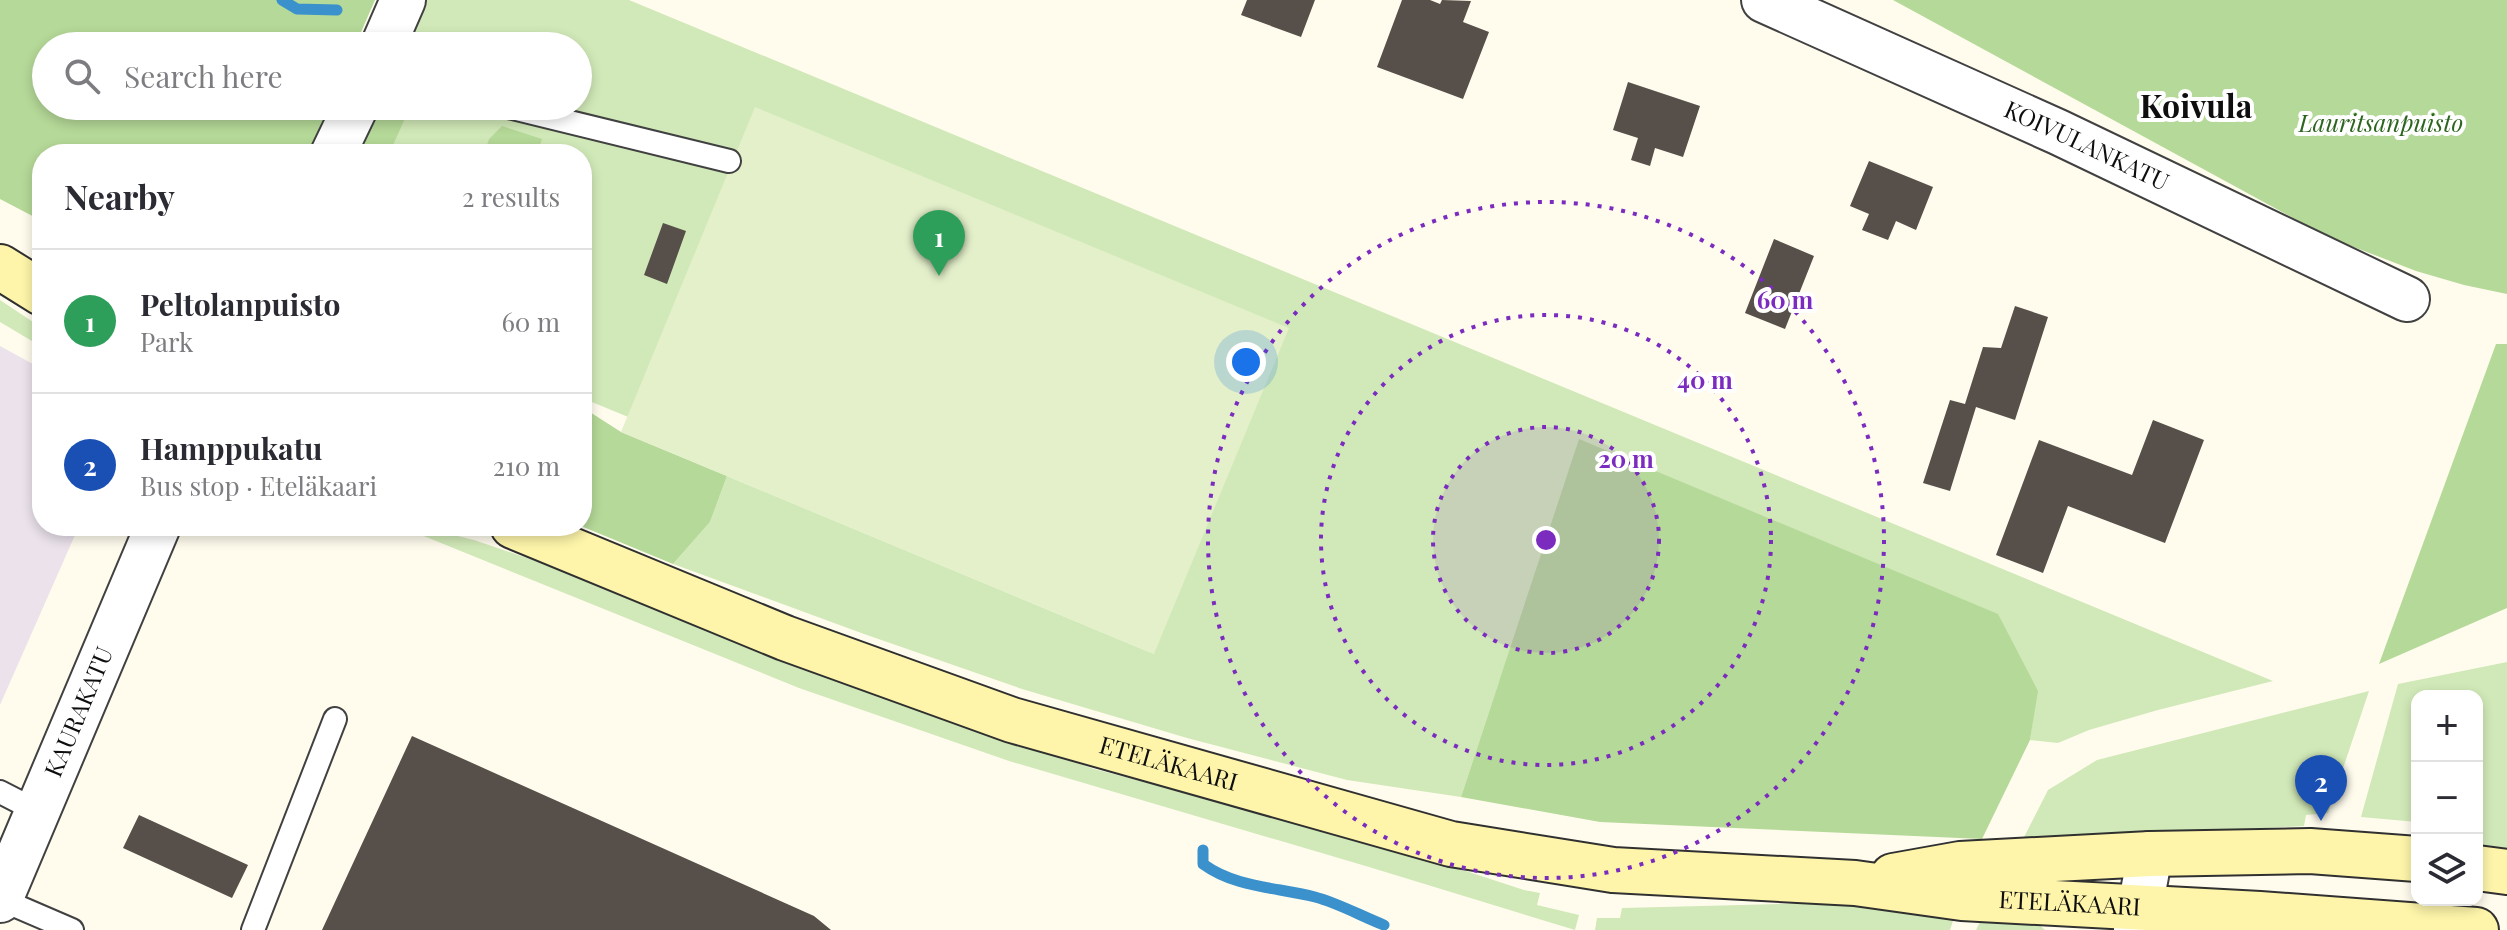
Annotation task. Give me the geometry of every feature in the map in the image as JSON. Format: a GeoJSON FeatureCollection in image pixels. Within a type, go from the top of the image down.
{"type":"FeatureCollection","features":[{"type":"Feature","properties":{"kind":"main road"},"geometry":{"type":"LineString","coordinates":[[0,267],[32,287]]}},
{"type":"Feature","properties":{"kind":"main road","name":"ETELÄKAARI"},"geometry":{"type":"LineString","coordinates":[[537,536],[785,638],[1012,720],[1451,844],[1613,870],[1855,883],[2138,919],[2275,915],[2476,930]]}},
{"type":"Feature","properties":{"kind":"main road","name":"ETELÄKAARI"},"geometry":{"type":"LineString","coordinates":[[1855,883],[1960,864],[2150,854],[2310,851],[2411,859]]}},
{"type":"Feature","properties":{"kind":"main road"},"geometry":{"type":"LineString","coordinates":[[2483,869],[2507,872]]}},
{"type":"Feature","properties":{"kind":"street"},"geometry":{"type":"LineString","coordinates":[[389,32],[403,0]]}},
{"type":"Feature","properties":{"kind":"street","name":"KOIVULANKATU"},"geometry":{"type":"LineString","coordinates":[[1764,0],[2058,132],[2407,299]]}},
{"type":"Feature","properties":{"kind":"street"},"geometry":{"type":"LineString","coordinates":[[338,144],[349,120]]}},
{"type":"Feature","properties":{"kind":"street","name":"KAURAKATU"},"geometry":{"type":"LineString","coordinates":[[0,899],[19,802],[153,536]]}},
{"type":"Feature","properties":{"kind":"street"},"geometry":{"type":"LineString","coordinates":[[2138,919],[2150,854]]}},
{"type":"Feature","properties":{"kind":"lane"},"geometry":{"type":"LineString","coordinates":[[561,120],[729,161]]}},
{"type":"Feature","properties":{"kind":"lane"},"geometry":{"type":"LineString","coordinates":[[253,930],[335,719]]}},
{"type":"Feature","properties":{"kind":"lane"},"geometry":{"type":"LineString","coordinates":[[0,899],[72,930]]}},
{"type":"Feature","properties":{"kind":"shaded area"},"geometry":{"type":"Polygon","coordinates":[[[0,346],[32,364],[32,536],[75,536],[0,705],[0,346]]]}},
{"type":"Feature","properties":{"kind":"green space"},"geometry":{"type":"Polygon","coordinates":[[[0,0],[375,0],[361,32],[32,32],[32,120],[323,120],[312,144],[32,144],[32,216],[0,199],[0,0]]]}},
{"type":"Feature","properties":{"kind":"green space"},"geometry":{"type":"Polygon","coordinates":[[[422,0],[629,0],[2273,681],[2158,710],[2089,730],[2058,743],[2030,740],[2035,705],[1499,682],[1461,797],[1347,780],[1187,738],[1022,689],[864,634],[673,564],[710,522],[727,476],[1154,654],[954,551],[592,402],[592,144],[386,144],[392,120],[592,120],[592,32],[409,32],[422,0]]]}},
{"type":"Feature","properties":{"kind":"green space","name":"Lauritsanpuisto"},"geometry":{"type":"Polygon","coordinates":[[[1893,0],[2507,0],[2507,294],[2416,271],[2328,237],[1893,0]]]}},
{"type":"Feature","properties":{"kind":"green space"},"geometry":{"type":"Polygon","coordinates":[[[755,107],[1289,328],[1154,654],[621,432],[755,107]]]}},
{"type":"Feature","properties":{"kind":"green space"},"geometry":{"type":"Polygon","coordinates":[[[370,120],[404,120],[394,144],[359,144],[370,120]]]}},
{"type":"Feature","properties":{"kind":"green space"},"geometry":{"type":"Polygon","coordinates":[[[502,126],[542,139],[540,144],[487,144],[502,126]]]}},
{"type":"Feature","properties":{"kind":"green space"},"geometry":{"type":"Polygon","coordinates":[[[0,300],[32,321],[32,341],[0,322],[0,300]]]}},
{"type":"Feature","properties":{"kind":"green space"},"geometry":{"type":"Polygon","coordinates":[[[2496,344],[2507,344],[2507,608],[2379,664],[2496,344]]]}},
{"type":"Feature","properties":{"kind":"green space"},"geometry":{"type":"Polygon","coordinates":[[[592,413],[621,432],[727,476],[710,522],[673,564],[592,531],[592,413]]]}},
{"type":"Feature","properties":{"kind":"green space"},"geometry":{"type":"Polygon","coordinates":[[[1579,439],[1998,614],[2038,691],[2030,740],[1982,839],[1600,822],[1461,797],[1579,439]]]}},
{"type":"Feature","properties":{"kind":"green space"},"geometry":{"type":"Polygon","coordinates":[[[424,536],[458,536],[536,561],[874,692],[1094,769],[1374,841],[1540,893],[1537,905],[1579,915],[1575,930],[1009,761],[799,688],[424,536]]]}},
{"type":"Feature","properties":{"kind":"green space"},"geometry":{"type":"Polygon","coordinates":[[[2507,662],[2507,856],[2483,850],[2483,690],[2411,690],[2411,821],[2361,817],[2398,684],[2507,662]]]}},
{"type":"Feature","properties":{"kind":"green space"},"geometry":{"type":"Polygon","coordinates":[[[2369,691],[2328,813],[2306,815],[2304,826],[2022,841],[2048,790],[2097,760],[2369,691]]]}},
{"type":"Feature","properties":{"kind":"green space"},"geometry":{"type":"Polygon","coordinates":[[[1819,903],[1956,912],[1950,930],[1595,930],[1597,918],[1620,918],[1622,908],[1819,903]]]}},
{"type":"Feature","properties":{"kind":"green space"},"geometry":{"type":"Polygon","coordinates":[[[1984,913],[2033,919],[2045,930],[1976,930],[1984,913]]]}},
{"type":"Feature","properties":{"kind":"building"},"geometry":{"type":"Polygon","coordinates":[[[1247,0],[1315,0],[1301,37],[1241,15],[1247,0]]]}},
{"type":"Feature","properties":{"kind":"building"},"geometry":{"type":"Polygon","coordinates":[[[1402,0],[1430,0],[1440,4],[1442,0],[1471,1],[1463,22],[1489,32],[1463,99],[1377,67],[1402,0]]]}},
{"type":"Feature","properties":{"kind":"building"},"geometry":{"type":"Polygon","coordinates":[[[1628,82],[1700,106],[1683,157],[1655,148],[1650,166],[1631,160],[1638,138],[1613,130],[1628,82]]]}},
{"type":"Feature","properties":{"kind":"building"},"geometry":{"type":"Polygon","coordinates":[[[1869,161],[1933,187],[1916,230],[1896,221],[1888,240],[1862,230],[1869,214],[1850,206],[1869,161]]]}},
{"type":"Feature","properties":{"kind":"building"},"geometry":{"type":"Polygon","coordinates":[[[663,223],[686,231],[667,284],[644,275],[663,223]]]}},
{"type":"Feature","properties":{"kind":"building"},"geometry":{"type":"Polygon","coordinates":[[[1774,239],[1814,256],[1785,329],[1745,313],[1774,239]]]}},
{"type":"Feature","properties":{"kind":"building"},"geometry":{"type":"Polygon","coordinates":[[[2015,306],[2048,317],[2015,420],[1976,407],[1950,491],[1923,483],[1950,400],[1965,404],[1983,347],[2001,348],[2015,306]]]}},
{"type":"Feature","properties":{"kind":"building"},"geometry":{"type":"Polygon","coordinates":[[[2153,420],[2204,440],[2165,543],[2068,506],[2043,573],[1996,555],[2039,440],[2132,475],[2153,420]]]}},
{"type":"Feature","properties":{"kind":"building"},"geometry":{"type":"Polygon","coordinates":[[[412,736],[814,916],[831,930],[322,930],[412,736]]]}},
{"type":"Feature","properties":{"kind":"building"},"geometry":{"type":"Polygon","coordinates":[[[139,815],[248,865],[232,898],[123,848],[139,815]]]}},
{"type":"Feature","properties":{"kind":"waterway"},"geometry":{"type":"LineString","coordinates":[[282,0],[297,9],[337,10]]}},
{"type":"Feature","properties":{"kind":"waterway"},"geometry":{"type":"LineString","coordinates":[[1203,850],[1203,864],[1229,878],[1324,900],[1384,925]]}},
{"type":"Feature","properties":{"kind":"place","name":"Peltolanpuisto"},"geometry":{"type":"Point","coordinates":[939,276]}},
{"type":"Feature","properties":{"kind":"place","name":"Hamppukatu"},"geometry":{"type":"Point","coordinates":[2321,821]}},
{"type":"Feature","properties":{"kind":"district","name":"Koivula"},"geometry":{"type":"Point","coordinates":[2196,107]}}]}
